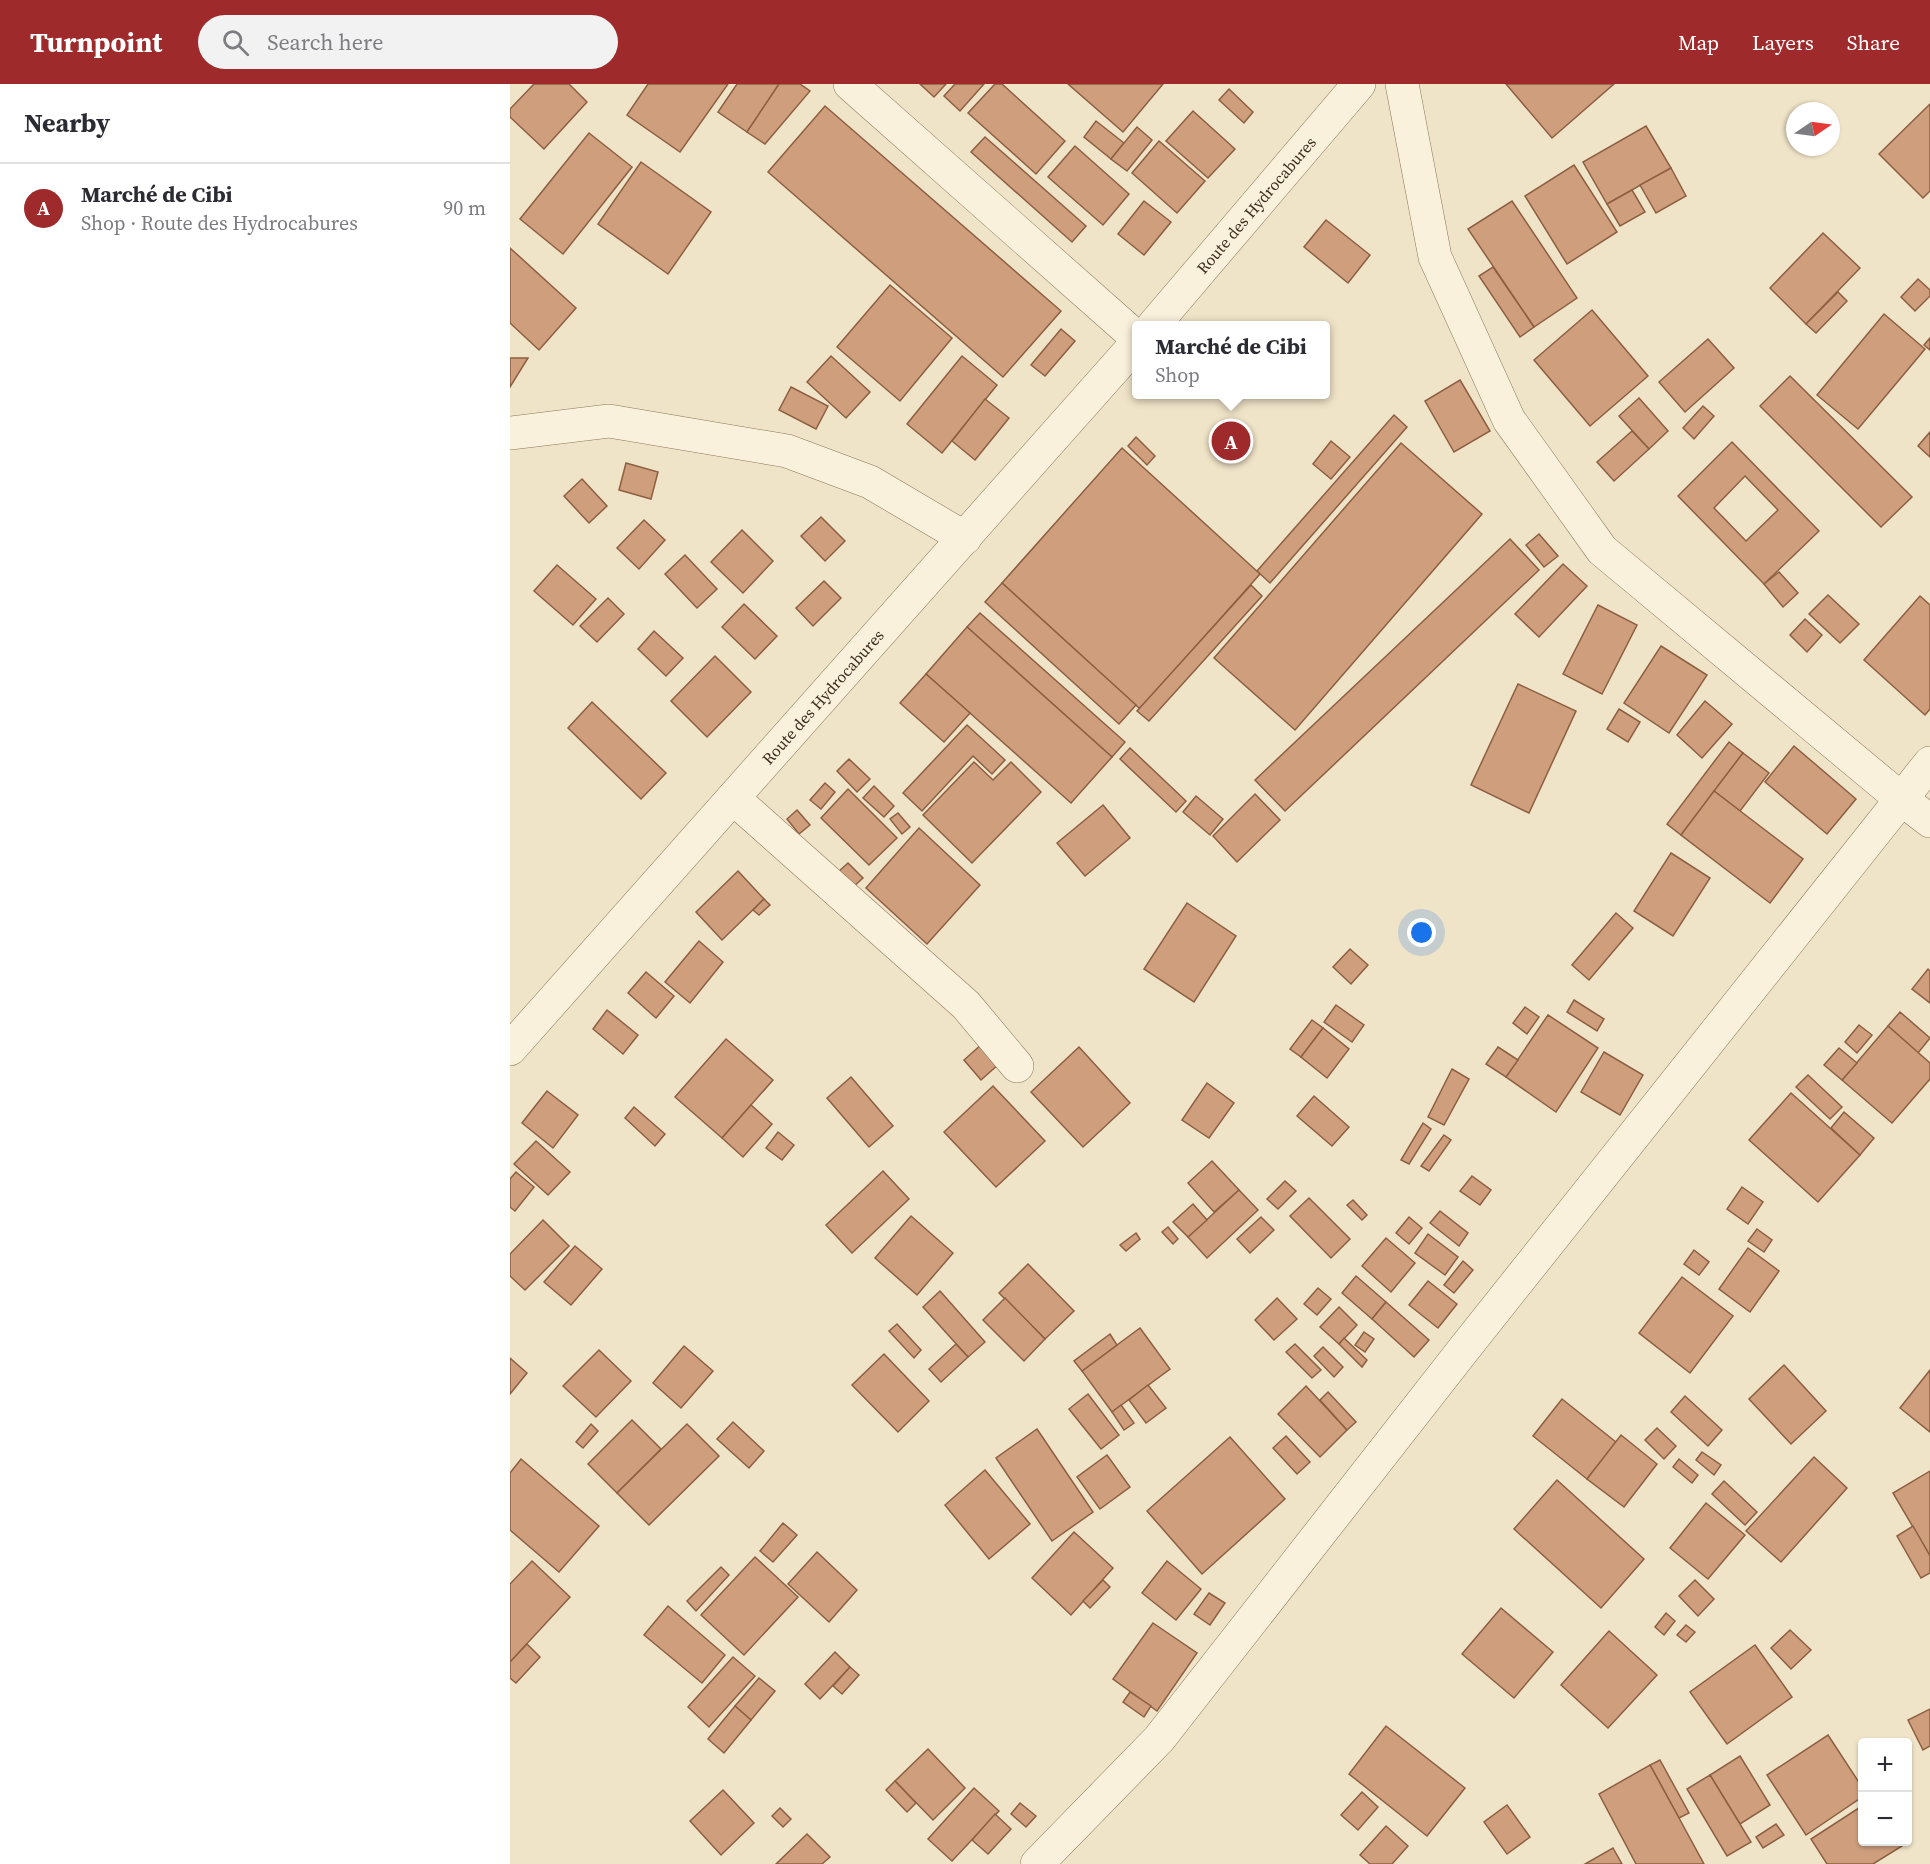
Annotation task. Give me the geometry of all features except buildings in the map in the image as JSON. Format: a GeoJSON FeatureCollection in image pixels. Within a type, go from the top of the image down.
{"type":"FeatureCollection","features":[{"type":"Feature","properties":{"kind":"street"},"geometry":{"type":"LineString","coordinates":[[850,84],[1132,333]]}},
{"type":"Feature","properties":{"kind":"street","name":"Route des Hydrocabures"},"geometry":{"type":"LineString","coordinates":[[1157,321],[1359,84]]}},
{"type":"Feature","properties":{"kind":"street"},"geometry":{"type":"LineString","coordinates":[[1402,84],[1435,257],[1509,420],[1602,550],[1930,821]]}},
{"type":"Feature","properties":{"kind":"street","name":"Route des Hydrocabures"},"geometry":{"type":"LineString","coordinates":[[510,1049],[1132,350]]}},
{"type":"Feature","properties":{"kind":"street"},"geometry":{"type":"LineString","coordinates":[[510,433],[609,421],[787,452],[870,482],[964,538]]}},
{"type":"Feature","properties":{"kind":"street"},"geometry":{"type":"LineString","coordinates":[[1037,1864],[1159,1738],[1457,1358],[1930,763]]}},
{"type":"Feature","properties":{"kind":"street"},"geometry":{"type":"LineString","coordinates":[[733,798],[966,1005],[1017,1066]]}},
{"type":"Feature","properties":{"kind":"place","name":"Marché de Cibi"},"geometry":{"type":"Point","coordinates":[1231,441]}}]}
